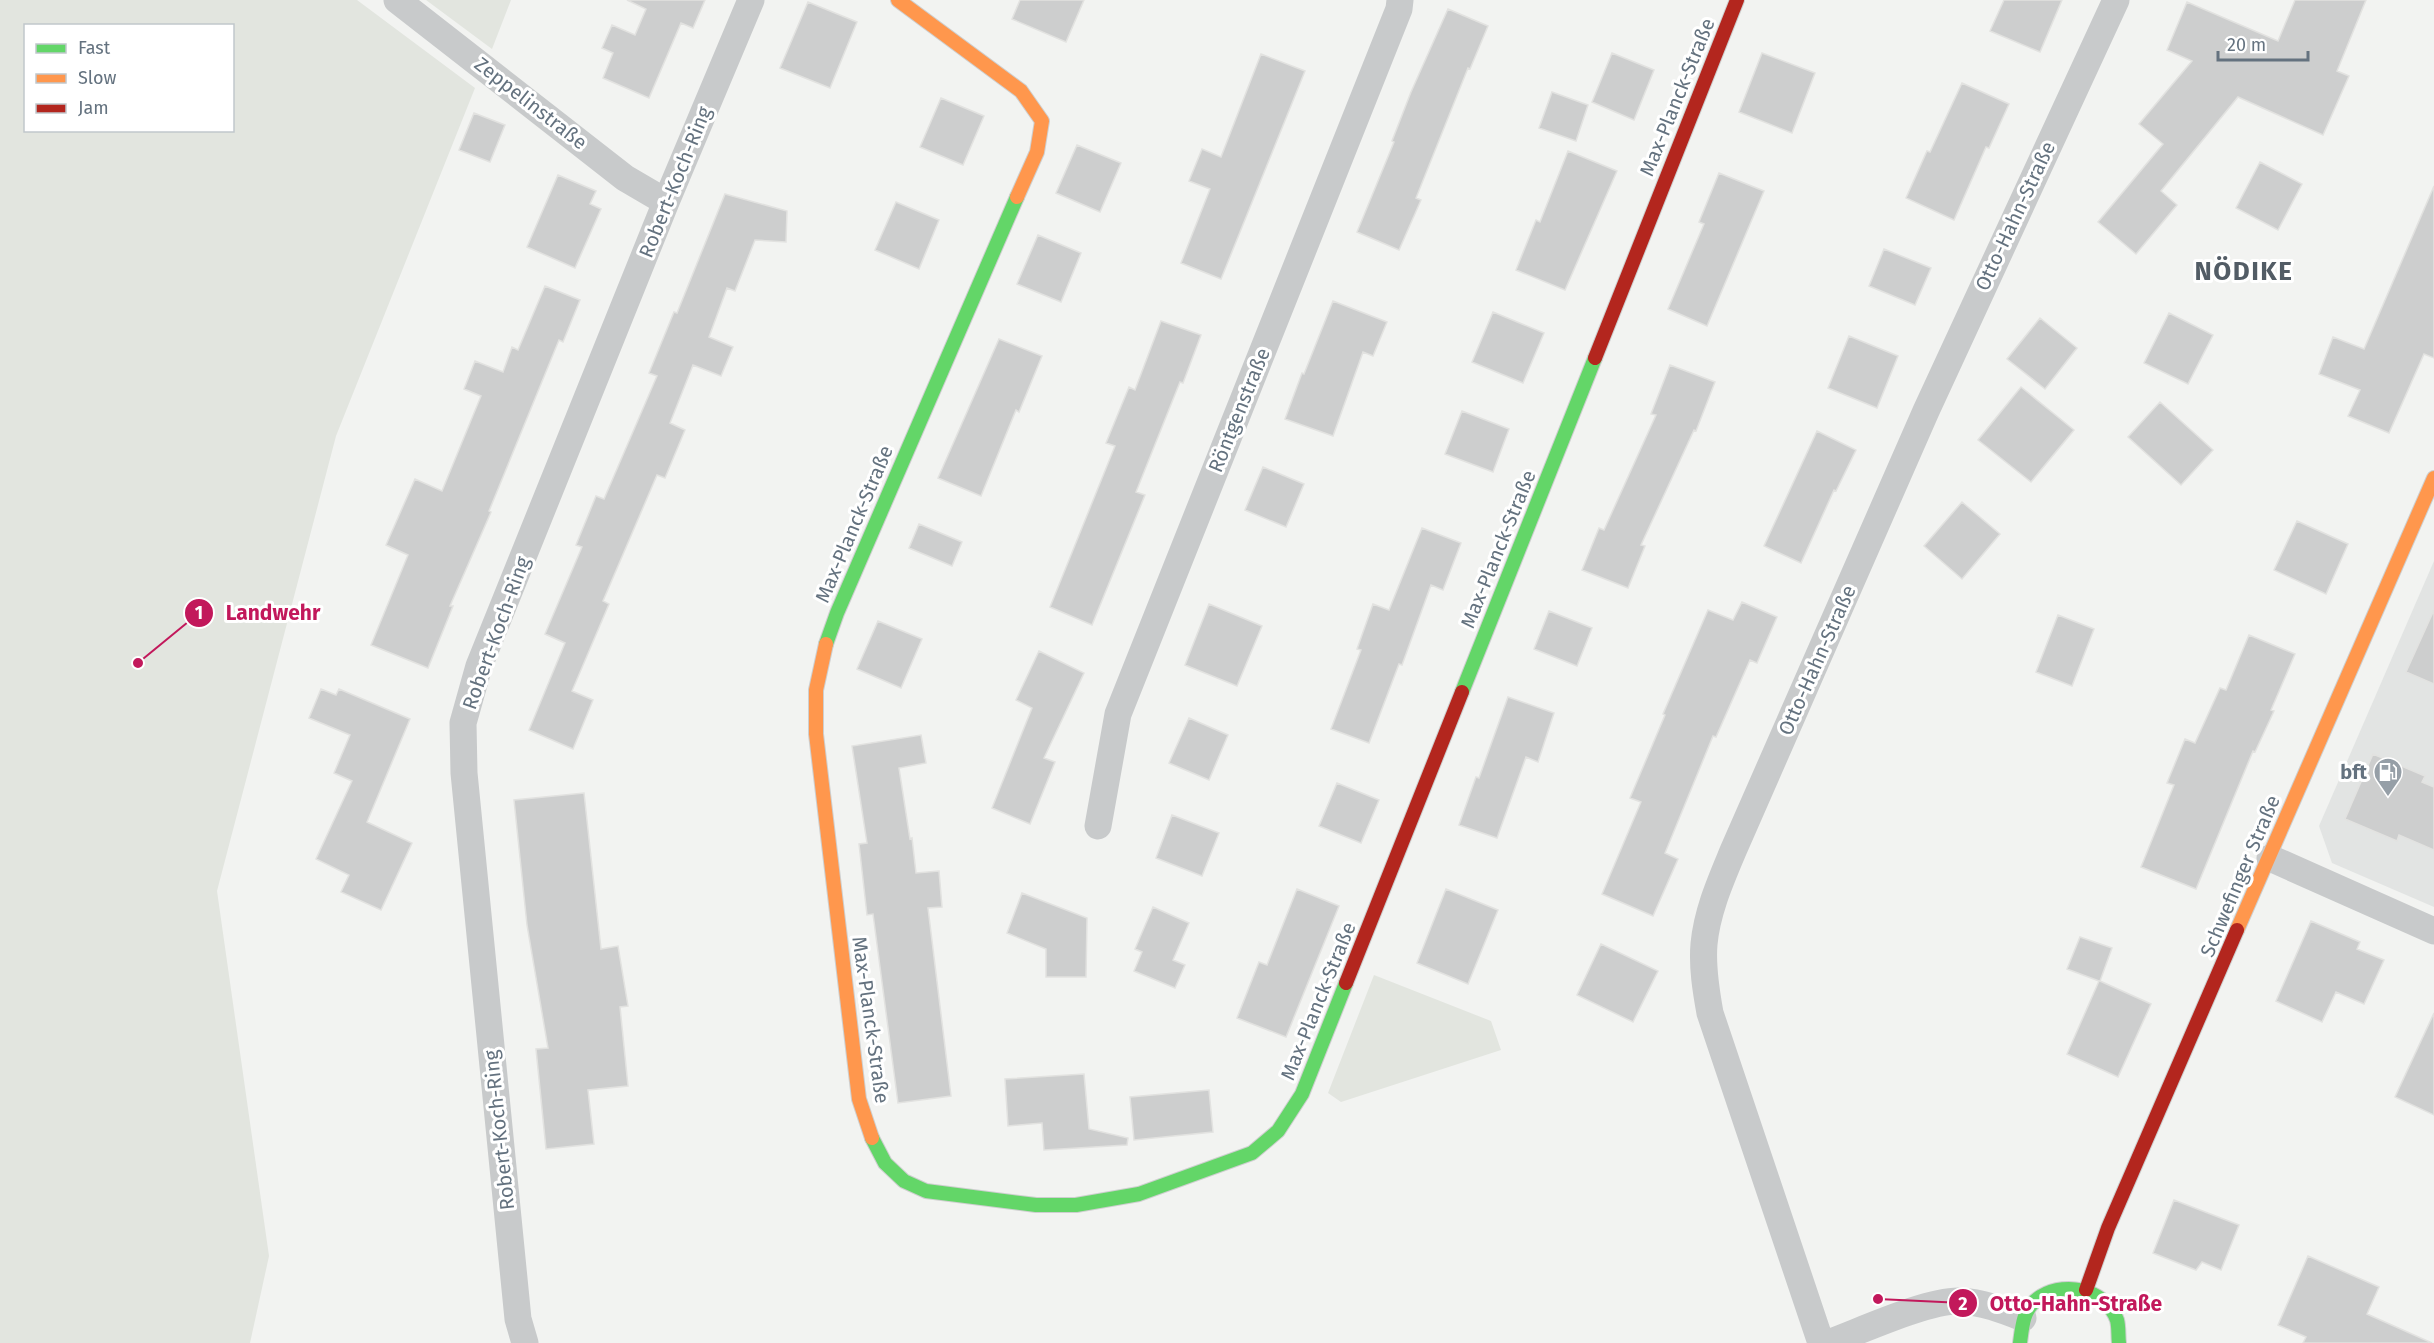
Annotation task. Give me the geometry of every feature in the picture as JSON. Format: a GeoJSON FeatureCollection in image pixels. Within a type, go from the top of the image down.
{"type":"FeatureCollection","features":[{"type":"Feature","properties":{"kind":"street","name":"Zeppelinstraße"},"geometry":{"type":"LineString","coordinates":[[397,0],[625,178],[666,202]]}},
{"type":"Feature","properties":{"kind":"street","name":"Robert-Koch-Ring"},"geometry":{"type":"LineString","coordinates":[[525,1343],[518,1319],[464,773],[463,723],[479,666],[666,202],[751,0]]}},
{"type":"Feature","properties":{"kind":"street","name":"Max-Planck-Straße"},"geometry":{"type":"LineString","coordinates":[[898,0],[1021,91],[1042,120],[1037,152],[837,613],[823,652],[816,690],[816,734],[859,1099],[875,1144],[885,1163],[904,1181],[926,1191],[1036,1205],[1076,1205],[1139,1194],[1252,1154],[1278,1131],[1302,1094],[1737,0]]}},
{"type":"Feature","properties":{"kind":"street","name":"Röntgenstraße"},"geometry":{"type":"LineString","coordinates":[[1098,826],[1118,714],[1390,32],[1400,0]]}},
{"type":"Feature","properties":{"kind":"street","name":"Otto-Hahn-Straße"},"geometry":{"type":"LineString","coordinates":[[1821,1343],[1710,1013],[1705,983],[1704,944],[1713,900],[1732,850],[1922,422],[2116,0]]}},
{"type":"Feature","properties":{"kind":"street","name":"Schwefinger Straße"},"geometry":{"type":"LineString","coordinates":[[2086,1290],[2108,1228],[2434,478]]}},
{"type":"Feature","properties":{"kind":"street"},"geometry":{"type":"LineString","coordinates":[[2270,858],[2434,931]]}},
{"type":"Feature","properties":{"kind":"street"},"geometry":{"type":"LineString","coordinates":[[1828,1343],[1939,1303],[1958,1301],[1976,1302],[2021,1330],[2031,1305],[2042,1295],[2056,1288],[2071,1287],[2086,1290],[2098,1296],[2108,1305],[2115,1316],[2119,1343]]}},
{"type":"Feature","properties":{"kind":"shaded area"},"geometry":{"type":"Polygon","coordinates":[[[0,0],[357,0],[475,88],[336,436],[217,891],[269,1256],[250,1343],[0,1343],[0,0]]]}},
{"type":"Feature","properties":{"kind":"shaded area"},"geometry":{"type":"Polygon","coordinates":[[[426,0],[511,0],[492,49],[426,0]]]}},
{"type":"Feature","properties":{"kind":"shaded area"},"geometry":{"type":"Polygon","coordinates":[[[2434,561],[2434,907],[2332,863],[2319,826],[2434,561]]]}},
{"type":"Feature","properties":{"kind":"shaded area"},"geometry":{"type":"Polygon","coordinates":[[[1374,975],[1491,1021],[1501,1050],[1341,1102],[1328,1093],[1374,975]]]}},
{"type":"Feature","properties":{"kind":"building"},"geometry":{"type":"Polygon","coordinates":[[[627,0],[705,0],[693,28],[681,23],[649,98],[603,78],[613,53],[602,48],[612,25],[635,35],[646,9],[627,0]]]}},
{"type":"Feature","properties":{"kind":"building"},"geometry":{"type":"Polygon","coordinates":[[[1020,0],[1084,0],[1066,42],[1012,19],[1020,0]]]}},
{"type":"Feature","properties":{"kind":"building"},"geometry":{"type":"Polygon","coordinates":[[[2004,0],[2062,0],[2040,52],[1990,31],[2004,0]]]}},
{"type":"Feature","properties":{"kind":"building"},"geometry":{"type":"Polygon","coordinates":[[[2295,0],[2366,0],[2337,71],[2349,76],[2323,135],[2238,97],[2161,191],[2177,205],[2136,254],[2098,222],[2163,144],[2139,124],[2192,61],[2167,50],[2187,2],[2278,41],[2295,0]]]}},
{"type":"Feature","properties":{"kind":"building"},"geometry":{"type":"Polygon","coordinates":[[[808,2],[857,22],[830,88],[780,68],[808,2]]]}},
{"type":"Feature","properties":{"kind":"building"},"geometry":{"type":"Polygon","coordinates":[[[1448,9],[1488,26],[1470,69],[1468,68],[1416,198],[1421,200],[1399,250],[1357,232],[1394,142],[1392,141],[1411,92],[1448,9]]]}},
{"type":"Feature","properties":{"kind":"building"},"geometry":{"type":"Polygon","coordinates":[[[1612,53],[1654,70],[1634,120],[1592,102],[1612,53]]]}},
{"type":"Feature","properties":{"kind":"building"},"geometry":{"type":"Polygon","coordinates":[[[1762,53],[1815,73],[1792,133],[1739,112],[1762,53]]]}},
{"type":"Feature","properties":{"kind":"building"},"geometry":{"type":"Polygon","coordinates":[[[1261,54],[1305,71],[1221,279],[1181,263],[1210,189],[1189,181],[1202,149],[1221,157],[1261,54]]]}},
{"type":"Feature","properties":{"kind":"building"},"geometry":{"type":"Polygon","coordinates":[[[1962,83],[2009,104],[1989,148],[1986,147],[1954,220],[1906,198],[1962,83]]]}},
{"type":"Feature","properties":{"kind":"building"},"geometry":{"type":"Polygon","coordinates":[[[1552,92],[1588,105],[1576,141],[1539,128],[1552,92]]]}},
{"type":"Feature","properties":{"kind":"building"},"geometry":{"type":"Polygon","coordinates":[[[941,98],[984,116],[963,165],[920,147],[941,98]]]}},
{"type":"Feature","properties":{"kind":"building"},"geometry":{"type":"Polygon","coordinates":[[[474,113],[505,125],[490,162],[459,150],[474,113]]]}},
{"type":"Feature","properties":{"kind":"building"},"geometry":{"type":"Polygon","coordinates":[[[1077,145],[1121,163],[1100,212],[1056,193],[1077,145]]]}},
{"type":"Feature","properties":{"kind":"building"},"geometry":{"type":"Polygon","coordinates":[[[1568,151],[1617,171],[1565,290],[1516,270],[1536,220],[1540,222],[1568,151]]]}},
{"type":"Feature","properties":{"kind":"building"},"geometry":{"type":"Polygon","coordinates":[[[2260,162],[2302,184],[2278,230],[2236,208],[2260,162]]]}},
{"type":"Feature","properties":{"kind":"building"},"geometry":{"type":"Polygon","coordinates":[[[1719,173],[1764,191],[1707,326],[1668,309],[1704,224],[1699,222],[1719,173]]]}},
{"type":"Feature","properties":{"kind":"building"},"geometry":{"type":"Polygon","coordinates":[[[558,175],[596,191],[590,204],[601,209],[575,268],[527,247],[558,175]]]}},
{"type":"Feature","properties":{"kind":"building"},"geometry":{"type":"Polygon","coordinates":[[[2434,186],[2434,358],[2424,354],[2389,433],[2348,416],[2360,390],[2319,374],[2333,337],[2364,349],[2434,186]]]}},
{"type":"Feature","properties":{"kind":"building"},"geometry":{"type":"Polygon","coordinates":[[[725,194],[787,211],[786,242],[755,240],[735,291],[727,288],[709,337],[733,347],[721,376],[693,365],[670,423],[685,430],[665,478],[657,475],[603,601],[609,604],[572,691],[593,700],[573,749],[529,730],[565,643],[545,634],[582,547],[576,545],[596,496],[604,499],[657,376],[649,373],[674,312],[677,313],[725,194]]]}},
{"type":"Feature","properties":{"kind":"building"},"geometry":{"type":"Polygon","coordinates":[[[896,202],[939,220],[919,269],[875,250],[896,202]]]}},
{"type":"Feature","properties":{"kind":"building"},"geometry":{"type":"Polygon","coordinates":[[[1038,235],[1081,253],[1061,302],[1017,284],[1038,235]]]}},
{"type":"Feature","properties":{"kind":"building"},"geometry":{"type":"Polygon","coordinates":[[[1884,249],[1931,268],[1915,305],[1869,286],[1884,249]]]}},
{"type":"Feature","properties":{"kind":"building"},"geometry":{"type":"Polygon","coordinates":[[[545,286],[580,300],[563,342],[559,340],[489,511],[491,512],[450,606],[453,606],[428,668],[371,645],[408,555],[386,545],[415,479],[442,491],[481,396],[464,389],[475,361],[503,372],[512,347],[518,350],[545,286]]]}},
{"type":"Feature","properties":{"kind":"building"},"geometry":{"type":"Polygon","coordinates":[[[1333,301],[1387,322],[1373,356],[1363,352],[1333,436],[1285,419],[1333,301]]]}},
{"type":"Feature","properties":{"kind":"building"},"geometry":{"type":"Polygon","coordinates":[[[1493,312],[1544,333],[1523,383],[1472,362],[1493,312]]]}},
{"type":"Feature","properties":{"kind":"building"},"geometry":{"type":"Polygon","coordinates":[[[2169,313],[2213,335],[2188,384],[2144,363],[2169,313]]]}},
{"type":"Feature","properties":{"kind":"building"},"geometry":{"type":"Polygon","coordinates":[[[2040,318],[2077,348],[2045,389],[2007,359],[2040,318]]]}},
{"type":"Feature","properties":{"kind":"building"},"geometry":{"type":"Polygon","coordinates":[[[1161,321],[1201,335],[1136,492],[1145,495],[1092,625],[1050,607],[1115,446],[1106,443],[1129,387],[1135,390],[1161,321]]]}},
{"type":"Feature","properties":{"kind":"building"},"geometry":{"type":"Polygon","coordinates":[[[1849,336],[1898,356],[1877,408],[1828,388],[1849,336]]]}},
{"type":"Feature","properties":{"kind":"building"},"geometry":{"type":"Polygon","coordinates":[[[999,339],[1042,356],[1019,412],[1016,410],[981,496],[938,478],[999,339]]]}},
{"type":"Feature","properties":{"kind":"building"},"geometry":{"type":"Polygon","coordinates":[[[1670,365],[1715,382],[1696,431],[1694,430],[1641,545],[1645,546],[1628,588],[1582,570],[1599,528],[1604,530],[1656,415],[1651,414],[1670,365]]]}},
{"type":"Feature","properties":{"kind":"building"},"geometry":{"type":"Polygon","coordinates":[[[2021,387],[2074,430],[2031,482],[1978,440],[2021,387]]]}},
{"type":"Feature","properties":{"kind":"building"},"geometry":{"type":"Polygon","coordinates":[[[2160,402],[2213,450],[2181,485],[2128,437],[2160,402]]]}},
{"type":"Feature","properties":{"kind":"building"},"geometry":{"type":"Polygon","coordinates":[[[1462,411],[1509,429],[1493,472],[1445,454],[1462,411]]]}},
{"type":"Feature","properties":{"kind":"building"},"geometry":{"type":"Polygon","coordinates":[[[1817,431],[1856,450],[1836,491],[1834,490],[1801,563],[1764,546],[1817,431]]]}},
{"type":"Feature","properties":{"kind":"building"},"geometry":{"type":"Polygon","coordinates":[[[1263,467],[1304,484],[1286,527],[1245,510],[1263,467]]]}},
{"type":"Feature","properties":{"kind":"building"},"geometry":{"type":"Polygon","coordinates":[[[1962,502],[2000,534],[1962,579],[1924,546],[1962,502]]]}},
{"type":"Feature","properties":{"kind":"building"},"geometry":{"type":"Polygon","coordinates":[[[2297,521],[2348,544],[2326,594],[2274,570],[2297,521]]]}},
{"type":"Feature","properties":{"kind":"building"},"geometry":{"type":"Polygon","coordinates":[[[919,524],[962,542],[952,566],[909,548],[919,524]]]}},
{"type":"Feature","properties":{"kind":"building"},"geometry":{"type":"Polygon","coordinates":[[[1422,528],[1461,543],[1443,590],[1431,585],[1402,665],[1399,664],[1369,743],[1331,729],[1361,650],[1357,649],[1373,604],[1389,610],[1422,528]]]}},
{"type":"Feature","properties":{"kind":"building"},"geometry":{"type":"Polygon","coordinates":[[[1742,602],[1777,617],[1757,663],[1750,660],[1716,737],[1713,736],[1665,853],[1678,859],[1653,916],[1602,894],[1641,802],[1630,798],[1708,610],[1733,620],[1742,602]]]}},
{"type":"Feature","properties":{"kind":"building"},"geometry":{"type":"Polygon","coordinates":[[[1209,604],[1262,626],[1237,686],[1185,665],[1209,604]]]}},
{"type":"Feature","properties":{"kind":"building"},"geometry":{"type":"Polygon","coordinates":[[[2434,610],[2434,684],[2406,672],[2434,610]]]}},
{"type":"Feature","properties":{"kind":"building"},"geometry":{"type":"Polygon","coordinates":[[[1549,611],[1592,628],[1577,666],[1534,649],[1549,611]]]}},
{"type":"Feature","properties":{"kind":"building"},"geometry":{"type":"Polygon","coordinates":[[[2058,615],[2094,629],[2072,686],[2036,672],[2058,615]]]}},
{"type":"Feature","properties":{"kind":"building"},"geometry":{"type":"Polygon","coordinates":[[[878,621],[922,639],[901,688],[857,669],[878,621]]]}},
{"type":"Feature","properties":{"kind":"building"},"geometry":{"type":"Polygon","coordinates":[[[2249,635],[2295,654],[2271,710],[2274,711],[2255,752],[2253,751],[2196,889],[2141,867],[2174,785],[2167,783],[2185,739],[2195,743],[2220,688],[2226,690],[2249,635]]]}},
{"type":"Feature","properties":{"kind":"building"},"geometry":{"type":"Polygon","coordinates":[[[1039,651],[1084,673],[1044,758],[1055,762],[1030,824],[992,808],[1032,708],[1016,700],[1039,651]]]}},
{"type":"Feature","properties":{"kind":"building"},"geometry":{"type":"Polygon","coordinates":[[[321,689],[336,695],[339,689],[410,719],[367,822],[412,843],[381,910],[341,892],[349,875],[316,859],[352,781],[334,773],[350,735],[309,718],[321,689]]]}},
{"type":"Feature","properties":{"kind":"building"},"geometry":{"type":"Polygon","coordinates":[[[1508,697],[1554,713],[1538,762],[1526,757],[1497,838],[1459,825],[1476,777],[1479,778],[1508,697]]]}},
{"type":"Feature","properties":{"kind":"building"},"geometry":{"type":"Polygon","coordinates":[[[1189,718],[1228,735],[1209,780],[1169,763],[1189,718]]]}},
{"type":"Feature","properties":{"kind":"building"},"geometry":{"type":"Polygon","coordinates":[[[921,735],[926,763],[899,768],[916,873],[939,871],[942,907],[928,908],[951,1096],[898,1103],[873,914],[867,915],[859,844],[867,843],[852,746],[921,735]]]}},
{"type":"Feature","properties":{"kind":"building"},"geometry":{"type":"Polygon","coordinates":[[[2373,754],[2425,776],[2422,782],[2434,787],[2434,850],[2399,835],[2397,841],[2345,819],[2373,754]]]}},
{"type":"Feature","properties":{"kind":"building"},"geometry":{"type":"Polygon","coordinates":[[[1337,783],[1379,800],[1361,843],[1319,826],[1337,783]]]}},
{"type":"Feature","properties":{"kind":"building"},"geometry":{"type":"Polygon","coordinates":[[[584,793],[601,949],[618,946],[628,1006],[620,1007],[628,1086],[588,1090],[594,1144],[546,1149],[536,1049],[548,1048],[527,925],[514,800],[584,793]]]}},
{"type":"Feature","properties":{"kind":"building"},"geometry":{"type":"Polygon","coordinates":[[[1172,815],[1219,833],[1202,876],[1156,858],[1172,815]]]}},
{"type":"Feature","properties":{"kind":"building"},"geometry":{"type":"Polygon","coordinates":[[[1297,889],[1339,906],[1286,1037],[1237,1018],[1259,962],[1267,965],[1297,889]]]}},
{"type":"Feature","properties":{"kind":"building"},"geometry":{"type":"Polygon","coordinates":[[[1446,889],[1498,910],[1468,984],[1417,963],[1446,889]]]}},
{"type":"Feature","properties":{"kind":"building"},"geometry":{"type":"Polygon","coordinates":[[[1022,893],[1087,918],[1086,977],[1046,977],[1046,949],[1007,933],[1022,893]]]}},
{"type":"Feature","properties":{"kind":"building"},"geometry":{"type":"Polygon","coordinates":[[[1153,907],[1189,923],[1173,960],[1185,965],[1175,988],[1134,971],[1142,952],[1135,949],[1153,907]]]}},
{"type":"Feature","properties":{"kind":"building"},"geometry":{"type":"Polygon","coordinates":[[[2311,921],[2360,942],[2357,949],[2384,960],[2364,1004],[2336,992],[2322,1022],[2276,1001],[2311,921]]]}},
{"type":"Feature","properties":{"kind":"building"},"geometry":{"type":"Polygon","coordinates":[[[2080,937],[2112,948],[2100,981],[2151,1004],[2118,1077],[2067,1054],[2099,981],[2067,969],[2080,937]]]}},
{"type":"Feature","properties":{"kind":"building"},"geometry":{"type":"Polygon","coordinates":[[[1601,944],[1658,971],[1633,1022],[1577,995],[1601,944]]]}},
{"type":"Feature","properties":{"kind":"building"},"geometry":{"type":"Polygon","coordinates":[[[2434,1013],[2434,1115],[2395,1097],[2434,1013]]]}},
{"type":"Feature","properties":{"kind":"building"},"geometry":{"type":"Polygon","coordinates":[[[1084,1074],[1089,1129],[1128,1138],[1127,1145],[1044,1150],[1042,1123],[1008,1126],[1005,1079],[1084,1074]]]}},
{"type":"Feature","properties":{"kind":"building"},"geometry":{"type":"Polygon","coordinates":[[[1209,1090],[1213,1132],[1134,1140],[1130,1097],[1209,1090]]]}},
{"type":"Feature","properties":{"kind":"building"},"geometry":{"type":"Polygon","coordinates":[[[2174,1200],[2239,1225],[2221,1270],[2202,1262],[2196,1270],[2153,1253],[2174,1200]]]}},
{"type":"Feature","properties":{"kind":"building"},"geometry":{"type":"Polygon","coordinates":[[[2308,1256],[2379,1287],[2367,1314],[2432,1343],[2303,1343],[2306,1337],[2278,1325],[2308,1256]]]}},
{"type":"Feature","properties":{"kind":"traffic: fast"},"geometry":{"type":"LineString","coordinates":[[826,644],[837,613],[1017,197]]}},
{"type":"Feature","properties":{"kind":"traffic: fast"},"geometry":{"type":"LineString","coordinates":[[1462,692],[1595,358]]}},
{"type":"Feature","properties":{"kind":"traffic: fast"},"geometry":{"type":"LineString","coordinates":[[872,1138],[885,1163],[904,1181],[926,1191],[1036,1205],[1076,1205],[1139,1194],[1252,1153],[1278,1131],[1302,1094],[1346,983]]}},
{"type":"Feature","properties":{"kind":"traffic: fast"},"geometry":{"type":"LineString","coordinates":[[2020,1343],[2024,1320],[2031,1305],[2045,1294],[2069,1289],[2081,1290],[2103,1300],[2117,1320],[2119,1343]]}},
{"type":"Feature","properties":{"kind":"traffic: slow"},"geometry":{"type":"LineString","coordinates":[[898,0],[1021,91],[1042,121],[1037,152],[1017,197]]}},
{"type":"Feature","properties":{"kind":"traffic: slow"},"geometry":{"type":"LineString","coordinates":[[2237,930],[2434,478]]}},
{"type":"Feature","properties":{"kind":"traffic: slow"},"geometry":{"type":"LineString","coordinates":[[826,644],[816,690],[816,734],[859,1099],[872,1138]]}},
{"type":"Feature","properties":{"kind":"traffic: jam"},"geometry":{"type":"LineString","coordinates":[[1595,358],[1737,0]]}},
{"type":"Feature","properties":{"kind":"traffic: jam"},"geometry":{"type":"LineString","coordinates":[[1346,983],[1462,692]]}},
{"type":"Feature","properties":{"kind":"traffic: jam"},"geometry":{"type":"LineString","coordinates":[[2086,1290],[2108,1228],[2237,930]]}},
{"type":"Feature","properties":{"kind":"place","name":"Landwehr"},"geometry":{"type":"Point","coordinates":[138,663]}},
{"type":"Feature","properties":{"kind":"place","name":"bft"},"geometry":{"type":"Point","coordinates":[2388,798]}},
{"type":"Feature","properties":{"kind":"place","name":"Otto-Hahn-Straße"},"geometry":{"type":"Point","coordinates":[1878,1299]}},
{"type":"Feature","properties":{"kind":"district","name":"NÖDIKE"},"geometry":{"type":"Point","coordinates":[2244,271]}}]}
